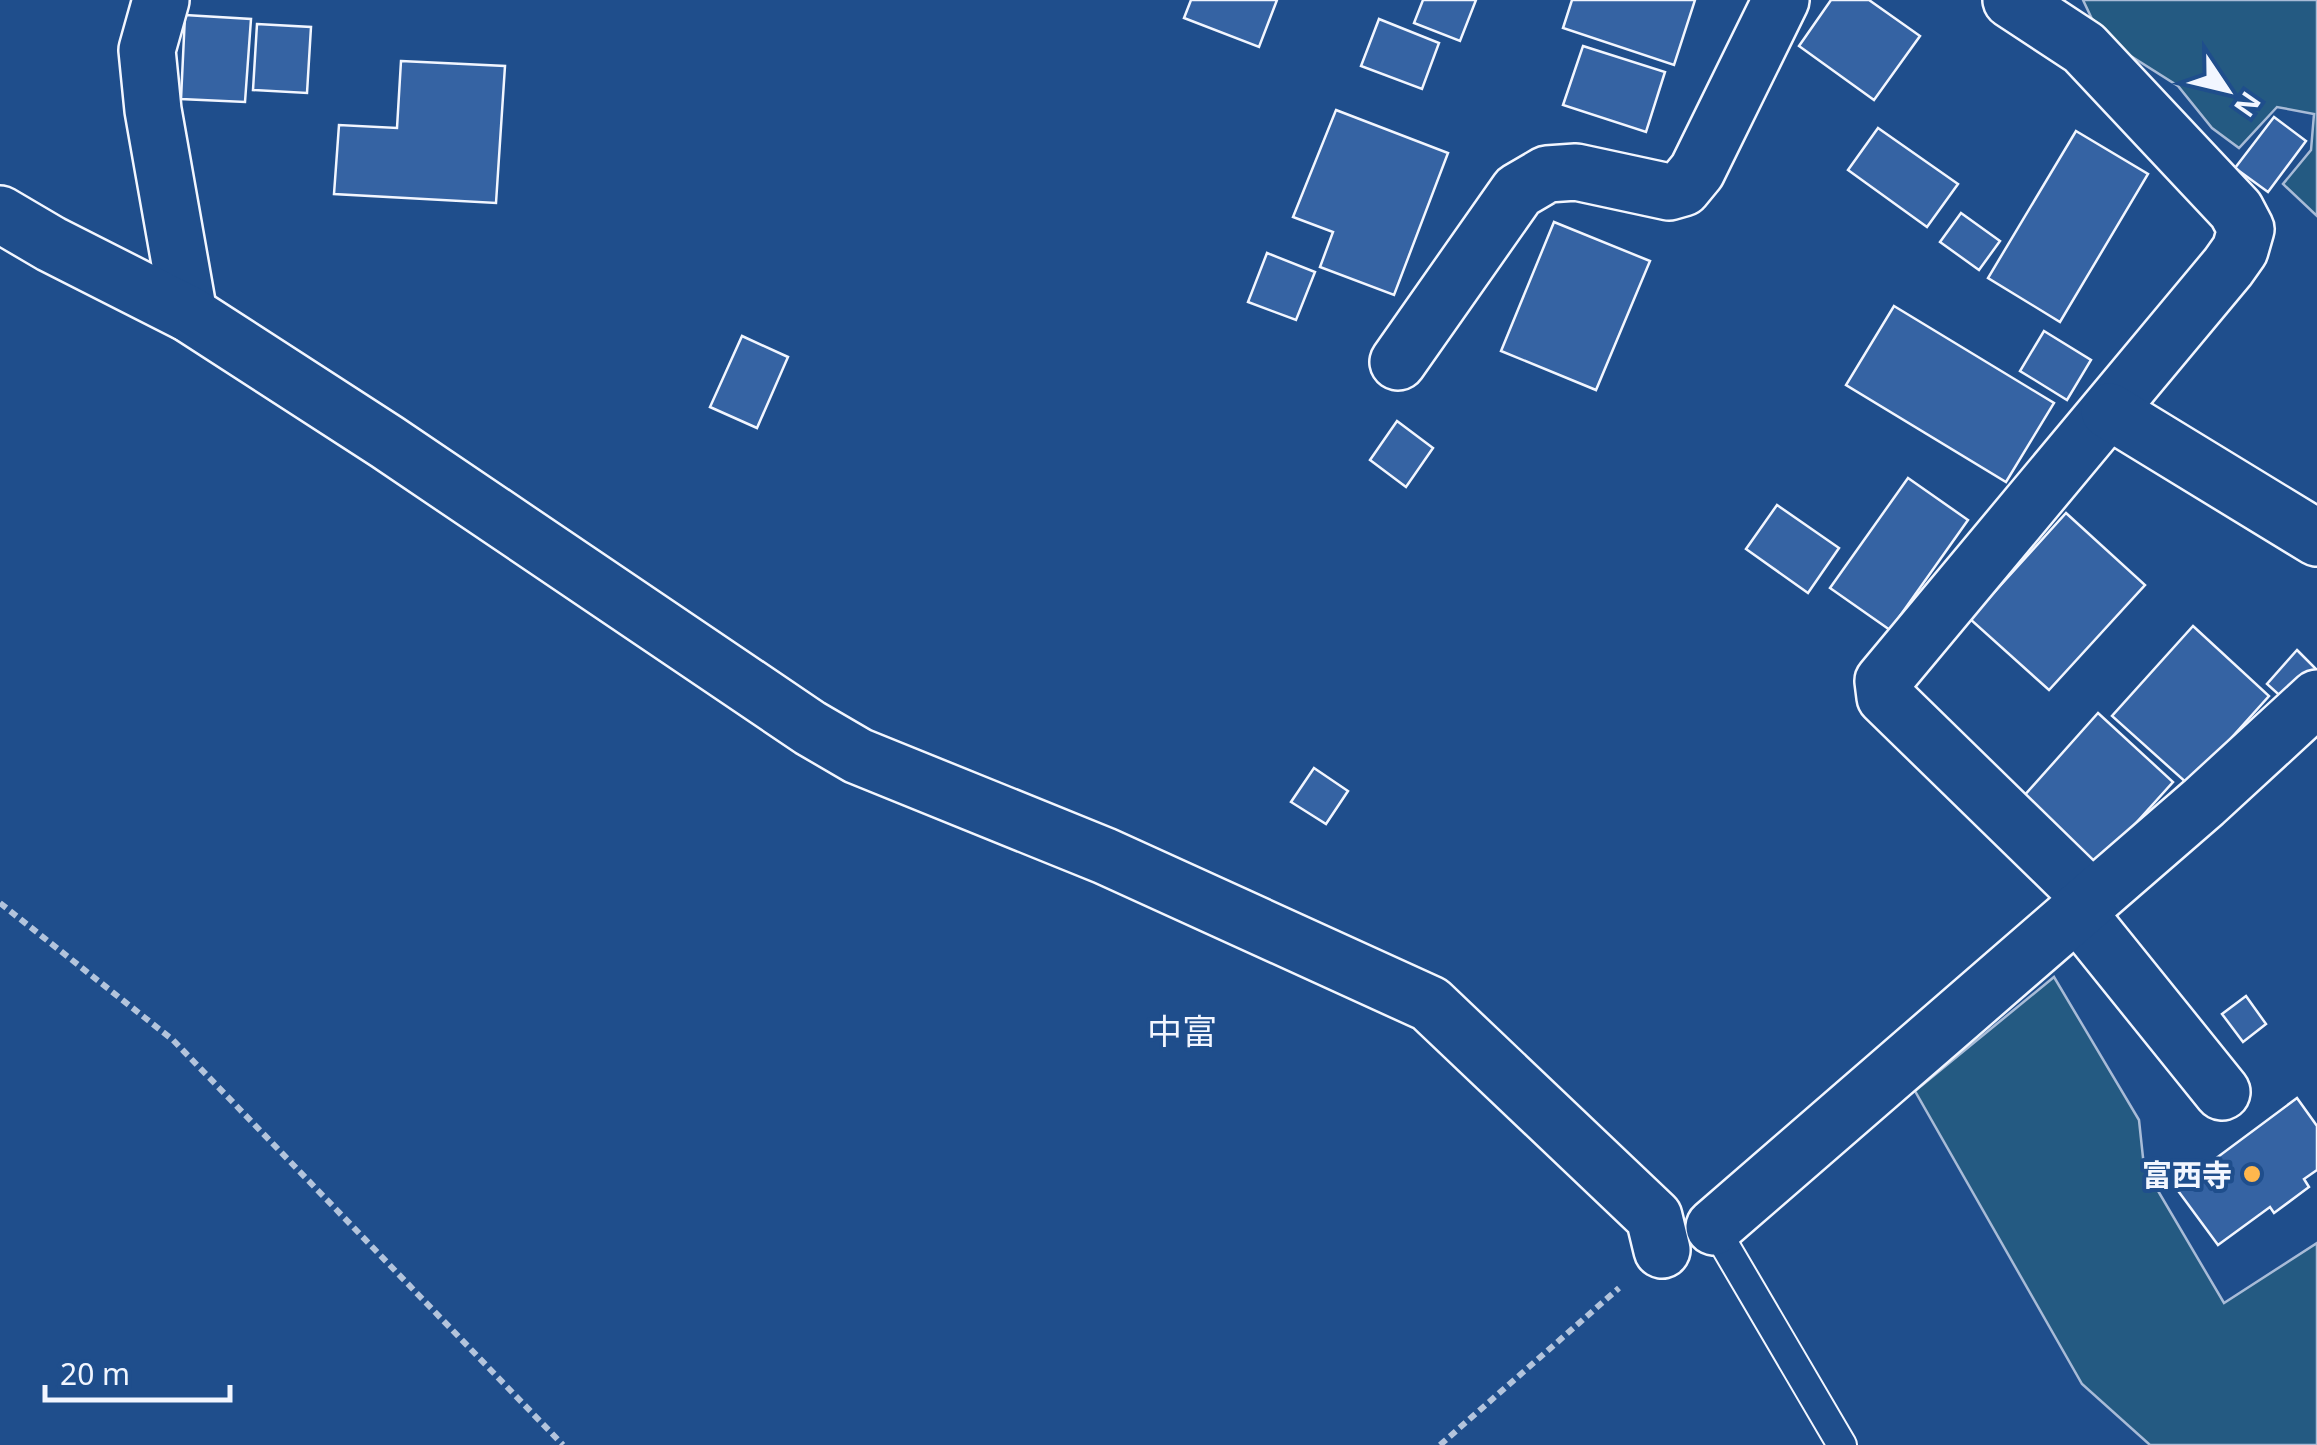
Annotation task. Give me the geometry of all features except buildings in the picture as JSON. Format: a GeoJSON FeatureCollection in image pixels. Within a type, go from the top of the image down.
{"type":"FeatureCollection","features":[{"type":"Feature","properties":{"kind":"street"},"geometry":{"type":"LineString","coordinates":[[161,0],[147,50],[148,65],[189,314]]}},
{"type":"Feature","properties":{"kind":"street"},"geometry":{"type":"LineString","coordinates":[[1398,362],[1518,191],[1547,174],[1576,172],[1670,192],[1683,188],[1697,171],[1781,0]]}},
{"type":"Feature","properties":{"kind":"street"},"geometry":{"type":"LineString","coordinates":[[2037,5],[2084,48],[2236,210],[2246,228],[2240,250],[2228,266],[1883,681],[1885,698],[2085,906],[2222,1092]]}},
{"type":"Feature","properties":{"kind":"street"},"geometry":{"type":"LineString","coordinates":[[0,214],[189,314],[387,442],[810,728],[858,756],[1105,856],[1430,1004],[1654,1217],[1662,1250]]}},
{"type":"Feature","properties":{"kind":"street"},"geometry":{"type":"LineString","coordinates":[[2109,410],[2317,538]]}},
{"type":"Feature","properties":{"kind":"street"},"geometry":{"type":"LineString","coordinates":[[1714,1227],[2085,906],[2317,698]]}},
{"type":"Feature","properties":{"kind":"lane"},"geometry":{"type":"LineString","coordinates":[[1714,1227],[1842,1445]]}},
{"type":"Feature","properties":{"kind":"path"},"geometry":{"type":"LineString","coordinates":[[0,902],[172,1040],[563,1445]]}},
{"type":"Feature","properties":{"kind":"path"},"geometry":{"type":"LineString","coordinates":[[1440,1445],[1662,1250]]}},
{"type":"Feature","properties":{"kind":"shaded area"},"geometry":{"type":"Polygon","coordinates":[[[2083,0],[2317,0],[2317,216],[2283,184],[2311,150],[2314,114],[2277,107],[2239,148],[2212,128],[2178,86],[2126,53],[2092,19],[2083,0]]]}},
{"type":"Feature","properties":{"kind":"shaded area"},"geometry":{"type":"Polygon","coordinates":[[[2054,977],[2139,1120],[2144,1167],[2224,1303],[2317,1243],[2317,1445],[2150,1445],[2082,1384],[1915,1091],[2054,977]]]}},
{"type":"Feature","properties":{"kind":"place","name":"富西寺"},"geometry":{"type":"Point","coordinates":[2252,1174]}},
{"type":"Feature","properties":{"kind":"district","name":"中富"},"geometry":{"type":"Point","coordinates":[1182,1030]}}]}
